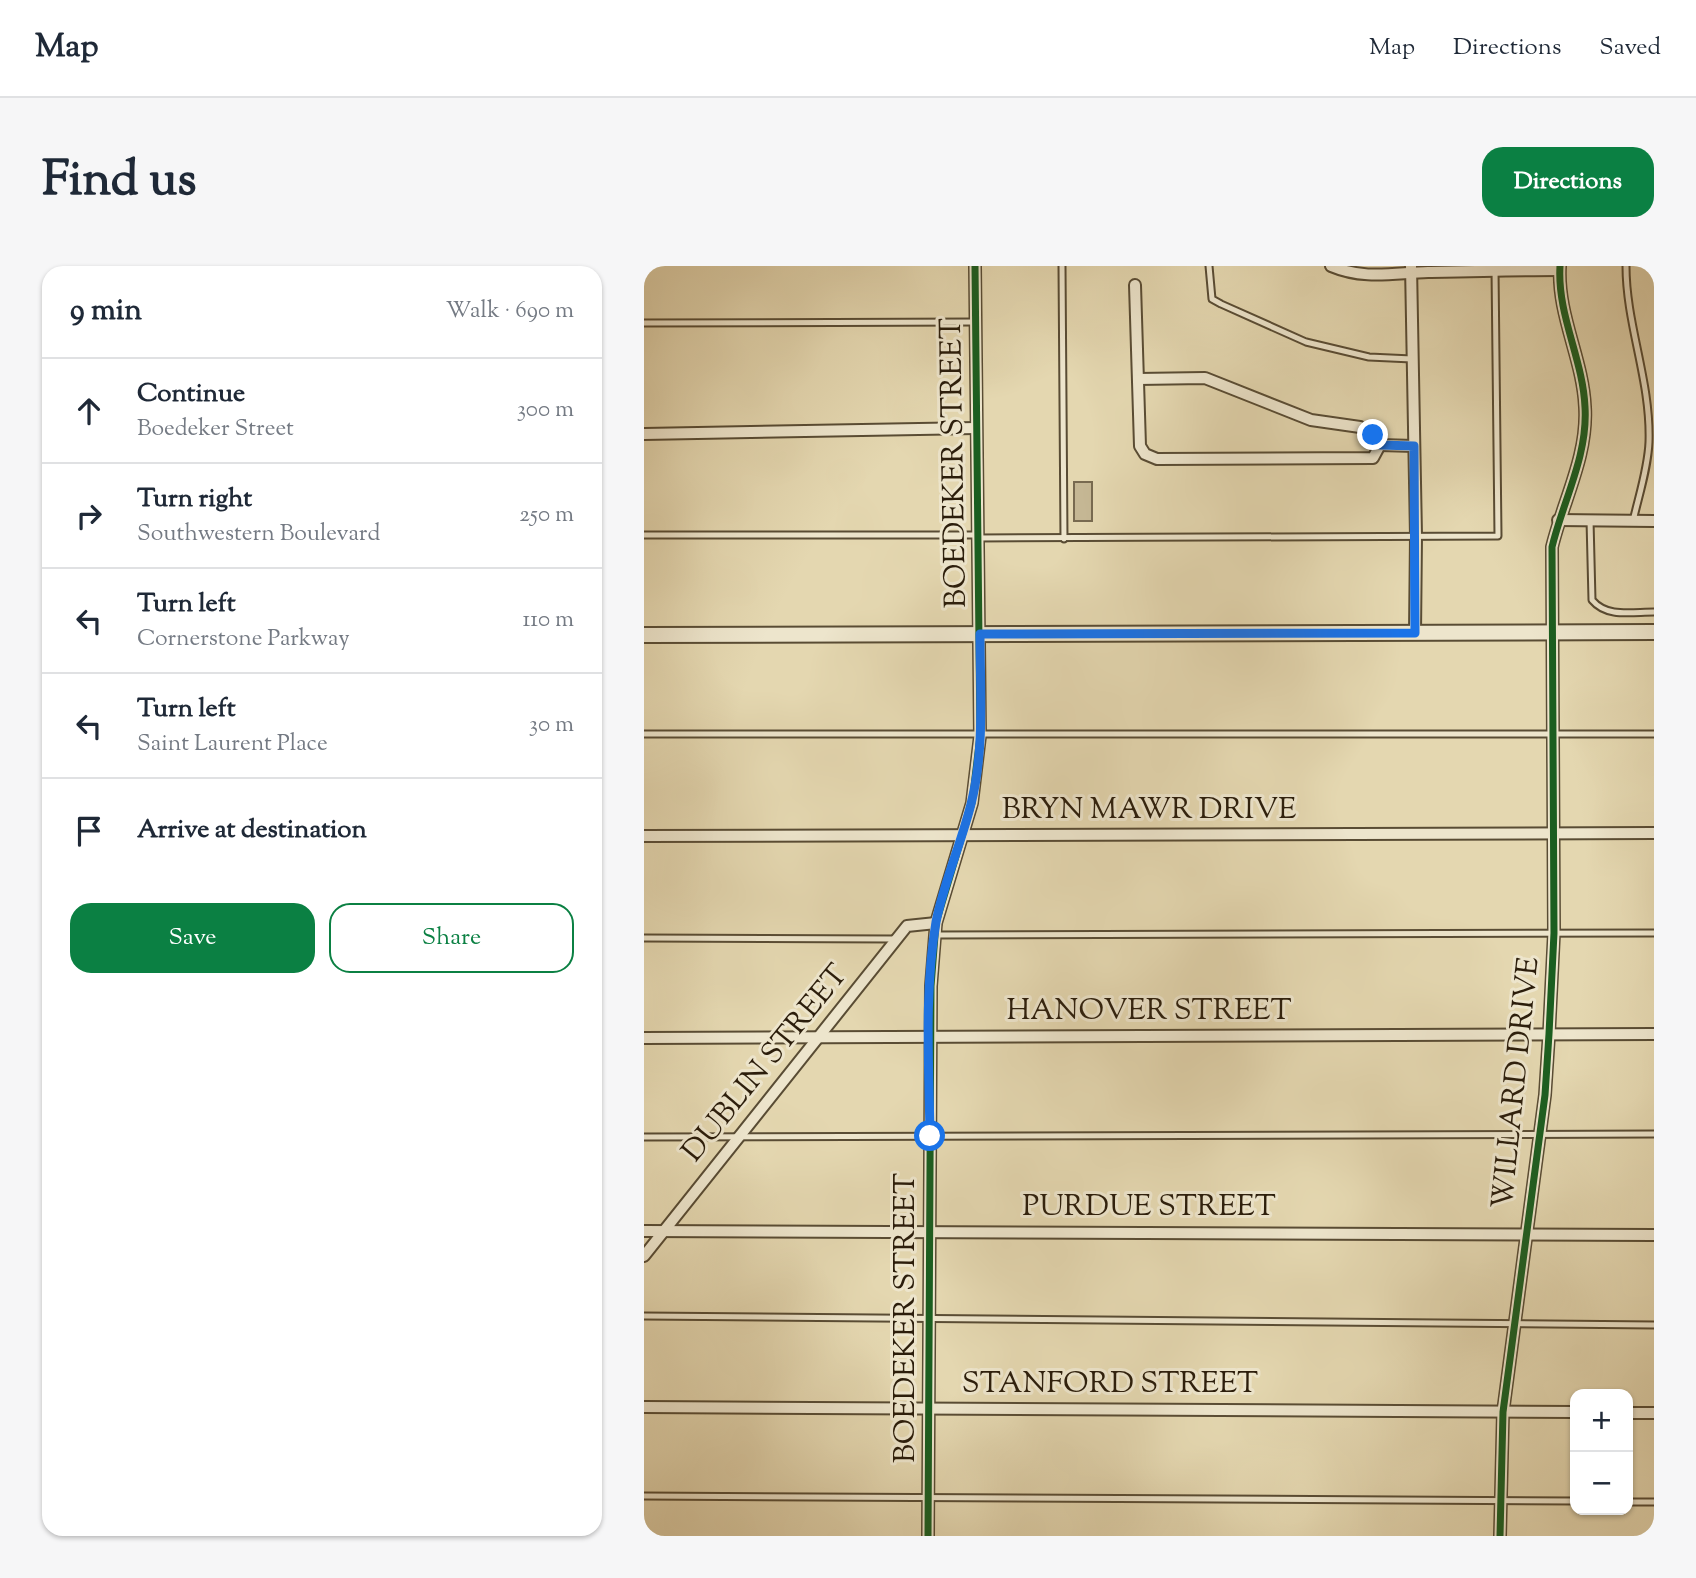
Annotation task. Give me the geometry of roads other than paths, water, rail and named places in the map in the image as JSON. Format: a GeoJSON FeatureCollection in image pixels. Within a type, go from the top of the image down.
{"type":"FeatureCollection","features":[{"type":"Feature","properties":{"kind":"street","name":"BOEDEKER STREET"},"geometry":{"type":"LineString","coordinates":[[928,1536],[929,1037],[935,936],[936,923],[976,780],[980,736],[975,266]]}},
{"type":"Feature","properties":{"kind":"street"},"geometry":{"type":"LineString","coordinates":[[1331,266],[1349,274],[1372,276],[1411,269],[1559,268]]}},
{"type":"Feature","properties":{"kind":"street","name":"WILLARD DRIVE"},"geometry":{"type":"LineString","coordinates":[[1500,1536],[1503,1412],[1512,1324],[1540,1135],[1549,1034],[1554,933],[1552,547],[1558,520],[1578,468],[1585,408],[1559,292],[1559,268]]}},
{"type":"Feature","properties":{"kind":"street"},"geometry":{"type":"LineString","coordinates":[[1411,269],[1415,633]]}},
{"type":"Feature","properties":{"kind":"street"},"geometry":{"type":"LineString","coordinates":[[1135,285],[1140,446],[1145,453],[1157,459],[1373,458],[1380,445]]}},
{"type":"Feature","properties":{"kind":"street"},"geometry":{"type":"LineString","coordinates":[[1138,379],[1205,378],[1311,421],[1360,428],[1373,435],[1380,445]]}},
{"type":"Feature","properties":{"kind":"street"},"geometry":{"type":"LineString","coordinates":[[644,434],[976,428]]}},
{"type":"Feature","properties":{"kind":"street"},"geometry":{"type":"LineString","coordinates":[[1380,445],[1414,446]]}},
{"type":"Feature","properties":{"kind":"street"},"geometry":{"type":"LineString","coordinates":[[1558,520],[1654,521]]}},
{"type":"Feature","properties":{"kind":"street"},"geometry":{"type":"LineString","coordinates":[[644,635],[1654,632]]}},
{"type":"Feature","properties":{"kind":"street","name":"BRYN MAWR DRIVE"},"geometry":{"type":"LineString","coordinates":[[644,836],[1654,834]]}},
{"type":"Feature","properties":{"kind":"street","name":"DUBLIN STREET"},"geometry":{"type":"LineString","coordinates":[[644,1256],[907,926],[936,923]]}},
{"type":"Feature","properties":{"kind":"street","name":"HANOVER STREET"},"geometry":{"type":"LineString","coordinates":[[644,1038],[1654,1034]]}},
{"type":"Feature","properties":{"kind":"street","name":"PURDUE STREET"},"geometry":{"type":"LineString","coordinates":[[644,1231],[1654,1235]]}},
{"type":"Feature","properties":{"kind":"street","name":"STANFORD STREET"},"geometry":{"type":"LineString","coordinates":[[644,1407],[1570,1412]]}},
{"type":"Feature","properties":{"kind":"street"},"geometry":{"type":"LineString","coordinates":[[1633,1413],[1654,1413]]}},
{"type":"Feature","properties":{"kind":"lane"},"geometry":{"type":"LineString","coordinates":[[1062,266],[1064,539]]}},
{"type":"Feature","properties":{"kind":"lane"},"geometry":{"type":"LineString","coordinates":[[1209,266],[1212,299],[1221,304],[1306,342],[1369,357],[1412,359]]}},
{"type":"Feature","properties":{"kind":"lane"},"geometry":{"type":"LineString","coordinates":[[1626,266],[1626,299],[1644,379],[1649,432],[1633,521]]}},
{"type":"Feature","properties":{"kind":"lane"},"geometry":{"type":"LineString","coordinates":[[644,535],[977,536],[1064,539],[1498,536],[1495,268]]}},
{"type":"Feature","properties":{"kind":"lane"},"geometry":{"type":"LineString","coordinates":[[644,323],[976,322]]}},
{"type":"Feature","properties":{"kind":"lane"},"geometry":{"type":"LineString","coordinates":[[1590,520],[1592,600],[1599,608],[1611,612],[1654,612]]}},
{"type":"Feature","properties":{"kind":"lane"},"geometry":{"type":"LineString","coordinates":[[644,734],[1654,734]]}},
{"type":"Feature","properties":{"kind":"lane"},"geometry":{"type":"LineString","coordinates":[[935,936],[1654,933]]}},
{"type":"Feature","properties":{"kind":"lane"},"geometry":{"type":"LineString","coordinates":[[644,937],[896,939]]}},
{"type":"Feature","properties":{"kind":"lane"},"geometry":{"type":"LineString","coordinates":[[644,1137],[1654,1134]]}},
{"type":"Feature","properties":{"kind":"lane"},"geometry":{"type":"LineString","coordinates":[[644,1316],[1654,1325]]}},
{"type":"Feature","properties":{"kind":"lane"},"geometry":{"type":"LineString","coordinates":[[644,1496],[1570,1501]]}},
{"type":"Feature","properties":{"kind":"lane"},"geometry":{"type":"LineString","coordinates":[[1633,1502],[1654,1502]]}}]}
